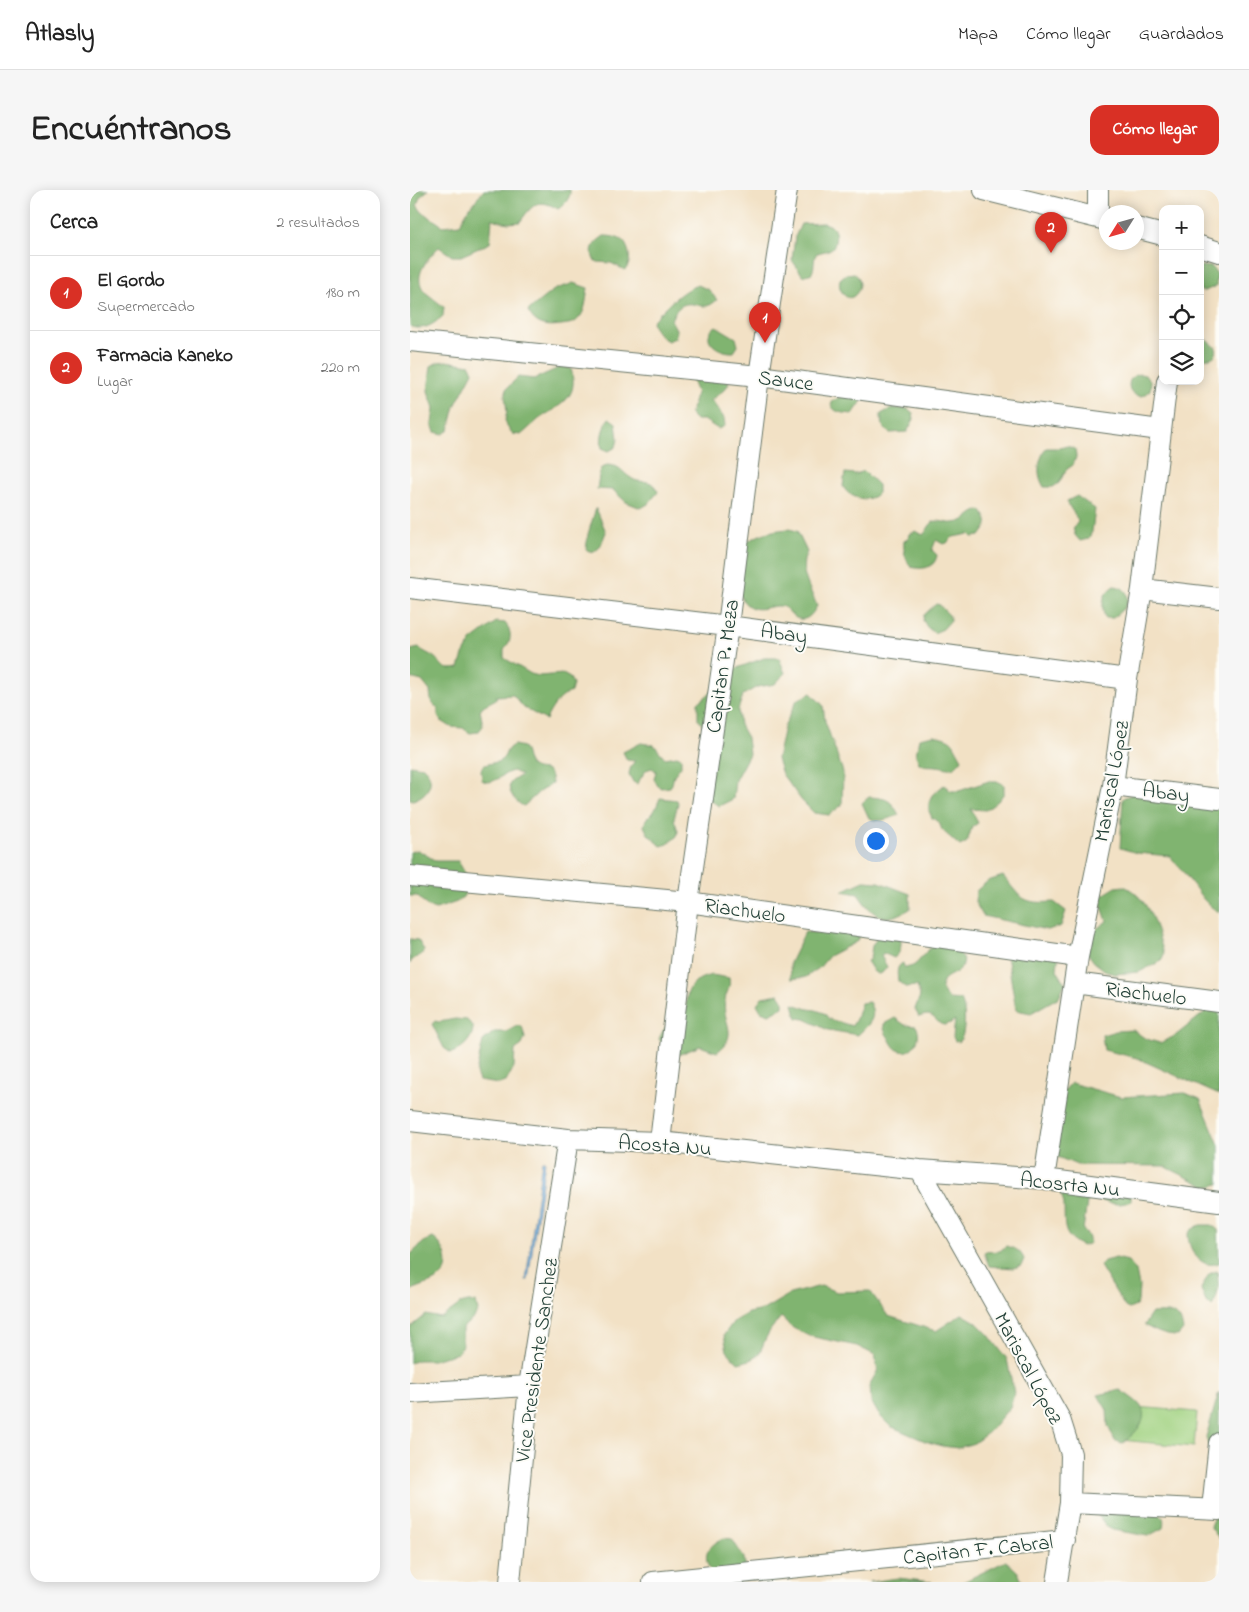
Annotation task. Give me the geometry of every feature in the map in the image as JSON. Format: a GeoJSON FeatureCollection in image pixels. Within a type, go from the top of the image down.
{"type":"FeatureCollection","features":[{"type":"Feature","properties":{"kind":"street","name":"Capitan P. Meza"},"geometry":{"type":"LineString","coordinates":[[660,1142],[688,902],[728,626],[759,376],[787,190]]}},
{"type":"Feature","properties":{"kind":"street"},"geometry":{"type":"LineString","coordinates":[[984,190],[1099,217]]}},
{"type":"Feature","properties":{"kind":"street"},"geometry":{"type":"LineString","coordinates":[[1098,190],[1100,205]]}},
{"type":"Feature","properties":{"kind":"street"},"geometry":{"type":"LineString","coordinates":[[1144,230],[1159,234]]}},
{"type":"Feature","properties":{"kind":"street"},"geometry":{"type":"LineString","coordinates":[[1204,247],[1219,252]]}},
{"type":"Feature","properties":{"kind":"street","name":"Sauce"},"geometry":{"type":"LineString","coordinates":[[410,341],[759,376],[1160,430]]}},
{"type":"Feature","properties":{"kind":"street","name":"Mariscal López"},"geometry":{"type":"LineString","coordinates":[[1044,1180],[1078,958],[1113,786],[1142,589],[1166,385]]}},
{"type":"Feature","properties":{"kind":"street","name":"Abay"},"geometry":{"type":"LineString","coordinates":[[410,588],[728,626],[1128,679]]}},
{"type":"Feature","properties":{"kind":"street"},"geometry":{"type":"LineString","coordinates":[[1142,589],[1219,598]]}},
{"type":"Feature","properties":{"kind":"street","name":"Abay"},"geometry":{"type":"LineString","coordinates":[[1113,786],[1219,799]]}},
{"type":"Feature","properties":{"kind":"street","name":"Riachuelo"},"geometry":{"type":"LineString","coordinates":[[410,876],[688,902],[1078,958]]}},
{"type":"Feature","properties":{"kind":"street","name":"Riachuelo"},"geometry":{"type":"LineString","coordinates":[[1074,983],[1219,1002]]}},
{"type":"Feature","properties":{"kind":"street","name":"Acosta Nu"},"geometry":{"type":"LineString","coordinates":[[410,1121],[568,1139],[660,1142],[920,1170]]}},
{"type":"Feature","properties":{"kind":"street","name":"Vice Presidente Sanchez"},"geometry":{"type":"LineString","coordinates":[[510,1582],[530,1386],[568,1139]]}},
{"type":"Feature","properties":{"kind":"street","name":"Mariscal López"},"geometry":{"type":"LineString","coordinates":[[920,1170],[1060,1419],[1071,1454],[1070,1503],[1057,1582]]}},
{"type":"Feature","properties":{"kind":"street","name":"Acosrta Nu"},"geometry":{"type":"LineString","coordinates":[[920,1170],[1044,1180],[1219,1202]]}},
{"type":"Feature","properties":{"kind":"street"},"geometry":{"type":"LineString","coordinates":[[410,1393],[530,1386]]}},
{"type":"Feature","properties":{"kind":"street"},"geometry":{"type":"LineString","coordinates":[[1070,1503],[1216,1510],[1219,1443]]}},
{"type":"Feature","properties":{"kind":"street","name":"Capitan F. Cabral"},"geometry":{"type":"LineString","coordinates":[[653,1582],[734,1578],[1065,1540]]}},
{"type":"Feature","properties":{"kind":"green space"},"geometry":{"type":"Polygon","coordinates":[[[410,190],[428,190],[420,197],[417,205],[422,212],[443,226],[460,224],[467,211],[484,190],[570,190],[570,193],[567,201],[558,209],[551,205],[540,203],[532,207],[520,222],[508,223],[492,219],[490,243],[461,256],[452,256],[439,247],[426,262],[420,274],[420,280],[425,292],[444,307],[443,316],[424,328],[415,328],[410,326],[410,190]]]}},
{"type":"Feature","properties":{"kind":"green space"},"geometry":{"type":"Polygon","coordinates":[[[823,223],[833,228],[836,237],[835,243],[832,248],[816,254],[812,273],[803,276],[792,260],[795,237],[801,224],[823,223]]]}},
{"type":"Feature","properties":{"kind":"green space"},"geometry":{"type":"Polygon","coordinates":[[[604,236],[619,239],[625,244],[629,252],[629,264],[625,270],[611,263],[594,260],[592,252],[594,246],[604,236]]]}},
{"type":"Feature","properties":{"kind":"green space"},"geometry":{"type":"Polygon","coordinates":[[[1204,266],[1212,267],[1217,274],[1216,286],[1205,291],[1204,266]]]}},
{"type":"Feature","properties":{"kind":"green space"},"geometry":{"type":"Polygon","coordinates":[[[854,273],[860,283],[857,293],[850,298],[842,292],[840,279],[846,274],[854,273]]]}},
{"type":"Feature","properties":{"kind":"green space"},"geometry":{"type":"Polygon","coordinates":[[[573,283],[588,288],[583,312],[575,321],[556,326],[538,323],[534,320],[528,311],[554,290],[573,283]]]}},
{"type":"Feature","properties":{"kind":"green space"},"geometry":{"type":"Polygon","coordinates":[[[698,285],[709,290],[717,300],[707,306],[685,304],[679,308],[671,320],[677,331],[675,338],[668,341],[656,330],[652,321],[679,295],[698,285]]]}},
{"type":"Feature","properties":{"kind":"green space"},"geometry":{"type":"Polygon","coordinates":[[[716,326],[736,338],[738,346],[734,352],[722,350],[712,344],[709,336],[716,326]]]}},
{"type":"Feature","properties":{"kind":"green space"},"geometry":{"type":"Polygon","coordinates":[[[1204,338],[1216,348],[1216,354],[1204,358],[1204,338]]]}},
{"type":"Feature","properties":{"kind":"green space"},"geometry":{"type":"Polygon","coordinates":[[[446,361],[470,365],[473,372],[455,406],[449,430],[443,434],[435,432],[432,424],[434,408],[428,391],[431,366],[438,362],[446,361]]]}},
{"type":"Feature","properties":{"kind":"green space"},"geometry":{"type":"Polygon","coordinates":[[[563,366],[571,369],[573,379],[573,388],[566,400],[539,419],[521,435],[513,434],[505,420],[507,412],[506,389],[518,377],[534,379],[563,366]]]}},
{"type":"Feature","properties":{"kind":"green space"},"geometry":{"type":"Polygon","coordinates":[[[1140,374],[1148,377],[1151,385],[1148,393],[1140,396],[1132,393],[1129,385],[1132,377],[1140,374]]]}},
{"type":"Feature","properties":{"kind":"green space"},"geometry":{"type":"Polygon","coordinates":[[[726,376],[729,384],[711,400],[724,418],[725,426],[718,429],[704,420],[696,420],[690,414],[697,393],[691,378],[726,376]]]}},
{"type":"Feature","properties":{"kind":"green space"},"geometry":{"type":"Polygon","coordinates":[[[850,391],[864,398],[853,414],[835,410],[831,405],[833,401],[850,391]]]}},
{"type":"Feature","properties":{"kind":"green space"},"geometry":{"type":"Polygon","coordinates":[[[892,408],[908,409],[913,413],[914,419],[907,432],[890,433],[884,429],[881,414],[892,408]]]}},
{"type":"Feature","properties":{"kind":"green space"},"geometry":{"type":"Polygon","coordinates":[[[609,418],[616,423],[618,439],[616,447],[609,451],[602,448],[601,440],[609,418]]]}},
{"type":"Feature","properties":{"kind":"green space"},"geometry":{"type":"Polygon","coordinates":[[[1067,446],[1075,449],[1076,457],[1073,465],[1066,470],[1059,483],[1053,487],[1044,487],[1041,482],[1039,468],[1046,448],[1067,446]]]}},
{"type":"Feature","properties":{"kind":"green space"},"geometry":{"type":"Polygon","coordinates":[[[607,465],[618,468],[635,480],[649,482],[658,492],[648,504],[641,508],[626,502],[613,490],[597,489],[600,469],[607,465]]]}},
{"type":"Feature","properties":{"kind":"green space"},"geometry":{"type":"Polygon","coordinates":[[[864,471],[878,485],[878,493],[864,499],[849,494],[843,486],[845,473],[856,474],[864,471]]]}},
{"type":"Feature","properties":{"kind":"green space"},"geometry":{"type":"Polygon","coordinates":[[[1077,496],[1095,509],[1092,532],[1088,539],[1080,541],[1075,535],[1073,528],[1078,522],[1067,501],[1077,496]]]}},
{"type":"Feature","properties":{"kind":"green space"},"geometry":{"type":"Polygon","coordinates":[[[596,508],[606,532],[600,547],[594,552],[586,550],[588,534],[596,508]]]}},
{"type":"Feature","properties":{"kind":"green space"},"geometry":{"type":"Polygon","coordinates":[[[981,510],[987,523],[980,536],[972,537],[969,534],[953,537],[943,544],[936,540],[932,550],[937,555],[934,563],[924,568],[911,567],[906,558],[904,548],[904,541],[908,539],[909,534],[916,531],[923,535],[933,522],[958,522],[981,510]]]}},
{"type":"Feature","properties":{"kind":"green space"},"geometry":{"type":"Polygon","coordinates":[[[789,529],[797,531],[807,552],[804,559],[804,572],[817,606],[810,616],[805,619],[796,618],[786,608],[780,606],[759,609],[746,604],[740,594],[730,552],[764,533],[789,529]]]}},
{"type":"Feature","properties":{"kind":"green space"},"geometry":{"type":"Polygon","coordinates":[[[1114,586],[1124,590],[1128,600],[1125,607],[1113,618],[1105,618],[1103,609],[1105,596],[1114,586]]]}},
{"type":"Feature","properties":{"kind":"green space"},"geometry":{"type":"Polygon","coordinates":[[[936,604],[940,605],[951,620],[943,629],[934,633],[923,620],[924,615],[936,604]]]}},
{"type":"Feature","properties":{"kind":"green space"},"geometry":{"type":"Polygon","coordinates":[[[496,622],[505,623],[510,634],[510,640],[504,650],[504,658],[531,674],[539,676],[563,674],[570,678],[573,684],[571,692],[556,703],[546,720],[524,708],[513,695],[496,696],[496,699],[483,706],[480,710],[483,726],[478,732],[470,733],[463,728],[451,727],[440,720],[438,708],[432,703],[430,691],[422,681],[410,678],[410,650],[419,648],[434,657],[446,668],[459,668],[463,655],[471,641],[496,622]]]}},
{"type":"Feature","properties":{"kind":"green space"},"geometry":{"type":"Polygon","coordinates":[[[764,658],[779,658],[785,673],[775,684],[757,687],[743,695],[738,710],[740,725],[747,738],[749,754],[735,780],[733,799],[719,806],[700,790],[697,782],[697,766],[711,736],[698,719],[698,703],[710,693],[720,679],[732,670],[764,658]]]}},
{"type":"Feature","properties":{"kind":"green space"},"geometry":{"type":"Polygon","coordinates":[[[811,693],[823,705],[825,721],[843,772],[842,805],[829,815],[814,813],[802,801],[782,774],[777,759],[784,727],[797,700],[811,693]]]}},
{"type":"Feature","properties":{"kind":"green space"},"geometry":{"type":"Polygon","coordinates":[[[934,735],[950,740],[954,745],[962,759],[953,768],[919,763],[916,755],[919,738],[934,735]]]}},
{"type":"Feature","properties":{"kind":"green space"},"geometry":{"type":"Polygon","coordinates":[[[641,743],[654,745],[665,758],[677,756],[681,758],[681,766],[674,775],[670,787],[662,788],[658,786],[654,779],[656,771],[652,768],[646,770],[637,784],[633,782],[629,774],[631,766],[635,761],[627,760],[623,752],[641,743]]]}},
{"type":"Feature","properties":{"kind":"green space"},"geometry":{"type":"Polygon","coordinates":[[[514,745],[523,747],[530,765],[549,773],[552,783],[524,806],[515,800],[510,789],[511,782],[521,775],[513,771],[494,781],[486,782],[482,780],[482,767],[501,760],[509,748],[514,745]]]}},
{"type":"Feature","properties":{"kind":"green space"},"geometry":{"type":"Polygon","coordinates":[[[410,765],[423,767],[430,777],[427,791],[419,798],[413,800],[410,799],[410,765]]]}},
{"type":"Feature","properties":{"kind":"green space"},"geometry":{"type":"Polygon","coordinates":[[[989,781],[997,781],[1004,785],[1004,793],[999,800],[986,810],[971,809],[978,823],[972,827],[967,842],[960,846],[942,830],[939,822],[932,818],[929,811],[929,803],[932,795],[944,785],[951,791],[959,791],[989,781]]]}},
{"type":"Feature","properties":{"kind":"green space"},"geometry":{"type":"Polygon","coordinates":[[[1152,786],[1219,809],[1219,912],[1206,902],[1170,856],[1137,853],[1120,848],[1123,798],[1152,786]]]}},
{"type":"Feature","properties":{"kind":"green space"},"geometry":{"type":"Polygon","coordinates":[[[869,797],[887,800],[899,815],[880,820],[869,818],[862,803],[869,797]]]}},
{"type":"Feature","properties":{"kind":"green space"},"geometry":{"type":"Polygon","coordinates":[[[660,798],[677,800],[678,803],[674,819],[678,831],[677,836],[668,844],[661,846],[648,834],[644,826],[646,819],[655,810],[660,798]]]}},
{"type":"Feature","properties":{"kind":"green space"},"geometry":{"type":"Polygon","coordinates":[[[418,850],[436,861],[458,861],[465,873],[468,888],[463,897],[457,902],[436,909],[428,907],[417,896],[410,896],[410,852],[418,850]]]}},
{"type":"Feature","properties":{"kind":"green space"},"geometry":{"type":"Polygon","coordinates":[[[1003,876],[1019,895],[1029,901],[1054,902],[1066,911],[1061,926],[1047,930],[983,916],[975,902],[976,891],[988,881],[1003,876]]]}},
{"type":"Feature","properties":{"kind":"green space"},"geometry":{"type":"Polygon","coordinates":[[[864,881],[879,882],[910,894],[910,909],[893,916],[880,916],[869,909],[858,894],[842,891],[864,881]]]}},
{"type":"Feature","properties":{"kind":"green space"},"geometry":{"type":"Polygon","coordinates":[[[1124,886],[1141,898],[1146,906],[1155,924],[1164,954],[1161,961],[1139,972],[1115,974],[1107,972],[1094,962],[1084,948],[1095,930],[1107,921],[1101,904],[1103,895],[1116,887],[1124,886]]]}},
{"type":"Feature","properties":{"kind":"green space"},"geometry":{"type":"Polygon","coordinates":[[[848,924],[864,928],[856,942],[829,956],[819,968],[806,977],[791,979],[790,963],[805,932],[818,933],[848,924]]]}},
{"type":"Feature","properties":{"kind":"green space"},"geometry":{"type":"Polygon","coordinates":[[[878,936],[901,939],[900,950],[894,958],[883,953],[881,956],[887,967],[882,973],[878,974],[874,972],[867,961],[870,959],[872,946],[878,936]]]}},
{"type":"Feature","properties":{"kind":"green space"},"geometry":{"type":"Polygon","coordinates":[[[410,939],[418,940],[424,950],[410,964],[410,939]]]}},
{"type":"Feature","properties":{"kind":"green space"},"geometry":{"type":"Polygon","coordinates":[[[936,944],[957,952],[964,960],[957,972],[943,981],[941,988],[948,999],[961,1000],[963,1004],[964,1028],[959,1042],[955,1041],[953,1037],[955,1020],[945,1025],[928,1015],[919,1017],[915,1009],[920,996],[917,986],[905,987],[898,981],[898,970],[901,964],[903,963],[904,967],[911,967],[936,944]]]}},
{"type":"Feature","properties":{"kind":"green space"},"geometry":{"type":"Polygon","coordinates":[[[1059,952],[1057,970],[1065,983],[1059,997],[1031,1013],[1016,1010],[1007,955],[1059,952]]]}},
{"type":"Feature","properties":{"kind":"green space"},"geometry":{"type":"Polygon","coordinates":[[[712,975],[729,978],[724,1008],[729,1033],[728,1039],[717,1052],[700,1046],[678,1055],[664,1047],[659,1039],[666,1027],[686,1010],[688,991],[694,983],[712,975]]]}},
{"type":"Feature","properties":{"kind":"green space"},"geometry":{"type":"Polygon","coordinates":[[[779,994],[783,1000],[783,1007],[769,1014],[761,1011],[757,1004],[762,997],[779,994]]]}},
{"type":"Feature","properties":{"kind":"green space"},"geometry":{"type":"Polygon","coordinates":[[[1219,1001],[1219,1095],[1137,1058],[1104,1050],[1102,1035],[1116,1031],[1133,1030],[1146,1039],[1160,1043],[1175,1036],[1219,1001]]]}},
{"type":"Feature","properties":{"kind":"green space"},"geometry":{"type":"Polygon","coordinates":[[[869,1002],[873,1012],[871,1020],[858,1035],[828,1030],[805,1019],[797,1018],[793,1004],[816,1010],[824,1013],[829,1019],[852,1026],[861,1003],[869,1002]]]}},
{"type":"Feature","properties":{"kind":"green space"},"geometry":{"type":"Polygon","coordinates":[[[895,1018],[905,1025],[916,1026],[918,1038],[916,1044],[907,1051],[896,1049],[885,1031],[884,1024],[895,1018]]]}},
{"type":"Feature","properties":{"kind":"green space"},"geometry":{"type":"Polygon","coordinates":[[[467,1020],[473,1026],[473,1030],[467,1043],[451,1053],[444,1048],[432,1024],[435,1021],[467,1020]]]}},
{"type":"Feature","properties":{"kind":"green space"},"geometry":{"type":"Polygon","coordinates":[[[517,1026],[522,1026],[525,1038],[522,1045],[515,1050],[514,1067],[506,1082],[499,1084],[479,1081],[476,1073],[483,1041],[494,1032],[506,1032],[517,1026]]]}},
{"type":"Feature","properties":{"kind":"green space"},"geometry":{"type":"Polygon","coordinates":[[[1071,1083],[1121,1097],[1185,1093],[1200,1099],[1219,1145],[1219,1184],[1207,1187],[1164,1166],[1077,1165],[1048,1153],[1050,1107],[1071,1083]]]}},
{"type":"Feature","properties":{"kind":"green space"},"geometry":{"type":"Polygon","coordinates":[[[1059,1190],[1131,1193],[1131,1201],[1112,1204],[1093,1197],[1087,1202],[1083,1230],[1088,1235],[1090,1243],[1083,1246],[1071,1239],[1066,1230],[1064,1203],[1059,1190]]]}},
{"type":"Feature","properties":{"kind":"green space"},"geometry":{"type":"Polygon","coordinates":[[[1200,1225],[1212,1225],[1218,1230],[1219,1263],[1207,1264],[1201,1261],[1190,1246],[1188,1234],[1200,1225]]]}},
{"type":"Feature","properties":{"kind":"green space"},"geometry":{"type":"Polygon","coordinates":[[[433,1238],[440,1244],[445,1254],[447,1265],[445,1271],[436,1280],[410,1291],[410,1255],[425,1241],[433,1238]]]}},
{"type":"Feature","properties":{"kind":"green space"},"geometry":{"type":"Polygon","coordinates":[[[1006,1246],[1021,1253],[1024,1259],[1021,1266],[1013,1268],[989,1266],[984,1252],[1000,1251],[1006,1246]]]}},
{"type":"Feature","properties":{"kind":"green space"},"geometry":{"type":"Polygon","coordinates":[[[1116,1258],[1128,1261],[1136,1271],[1139,1286],[1138,1302],[1136,1306],[1129,1309],[1125,1307],[1100,1266],[1104,1261],[1116,1258]]]}},
{"type":"Feature","properties":{"kind":"green space"},"geometry":{"type":"Polygon","coordinates":[[[1217,1271],[1218,1290],[1212,1306],[1206,1302],[1201,1289],[1209,1274],[1217,1271]]]}},
{"type":"Feature","properties":{"kind":"green space"},"geometry":{"type":"Polygon","coordinates":[[[821,1286],[837,1292],[870,1291],[888,1316],[936,1331],[962,1314],[976,1322],[1007,1359],[1014,1393],[1010,1407],[989,1432],[974,1443],[958,1448],[942,1446],[890,1426],[879,1415],[871,1401],[870,1384],[878,1370],[875,1355],[857,1346],[809,1336],[793,1328],[781,1317],[769,1332],[756,1357],[738,1363],[727,1351],[724,1335],[734,1321],[748,1313],[763,1310],[790,1294],[821,1286]]]}},
{"type":"Feature","properties":{"kind":"green space"},"geometry":{"type":"Polygon","coordinates":[[[476,1302],[478,1311],[474,1318],[462,1328],[462,1345],[458,1353],[433,1360],[418,1360],[410,1363],[410,1328],[426,1315],[441,1318],[460,1304],[476,1302]]]}},
{"type":"Feature","properties":{"kind":"green space"},"geometry":{"type":"Polygon","coordinates":[[[1152,1313],[1173,1314],[1179,1319],[1183,1330],[1178,1336],[1173,1336],[1160,1333],[1144,1325],[1152,1313]]]}},
{"type":"Feature","properties":{"kind":"green space"},"geometry":{"type":"Polygon","coordinates":[[[1120,1390],[1139,1404],[1144,1415],[1140,1426],[1123,1443],[1115,1441],[1108,1426],[1107,1410],[1098,1395],[1120,1390]]]}},
{"type":"Feature","properties":{"kind":"green space"},"geometry":{"type":"Polygon","coordinates":[[[1219,1392],[1219,1469],[1211,1455],[1206,1437],[1219,1392]]]}},
{"type":"Feature","properties":{"kind":"green space"},"geometry":{"type":"Polygon","coordinates":[[[1124,1406],[1197,1412],[1194,1447],[1121,1440],[1124,1406]]]}},
{"type":"Feature","properties":{"kind":"green space"},"geometry":{"type":"Polygon","coordinates":[[[1147,1507],[1161,1514],[1164,1523],[1163,1528],[1148,1536],[1113,1530],[1107,1527],[1096,1513],[1105,1515],[1147,1507]]]}},
{"type":"Feature","properties":{"kind":"green space"},"geometry":{"type":"Polygon","coordinates":[[[1219,1511],[1219,1539],[1210,1526],[1216,1512],[1219,1511]]]}},
{"type":"Feature","properties":{"kind":"green space"},"geometry":{"type":"Polygon","coordinates":[[[724,1538],[732,1539],[744,1558],[746,1569],[716,1580],[706,1556],[711,1547],[724,1538]]]}},
{"type":"Feature","properties":{"kind":"green space"},"geometry":{"type":"Polygon","coordinates":[[[1006,1561],[1018,1572],[1022,1582],[963,1582],[1006,1561]]]}},
{"type":"Feature","properties":{"kind":"green space"},"geometry":{"type":"Polygon","coordinates":[[[898,1578],[932,1582],[870,1582],[898,1578]]]}},
{"type":"Feature","properties":{"kind":"water"},"geometry":{"type":"Polygon","coordinates":[[[542,1161],[545,1161],[528,1280],[526,1280],[542,1161]]]}},
{"type":"Feature","properties":{"kind":"place","name":"Farmacia Kaneko"},"geometry":{"type":"Point","coordinates":[1051,253]}},
{"type":"Feature","properties":{"kind":"place","name":"El Gordo"},"geometry":{"type":"Point","coordinates":[765,343]}}]}
